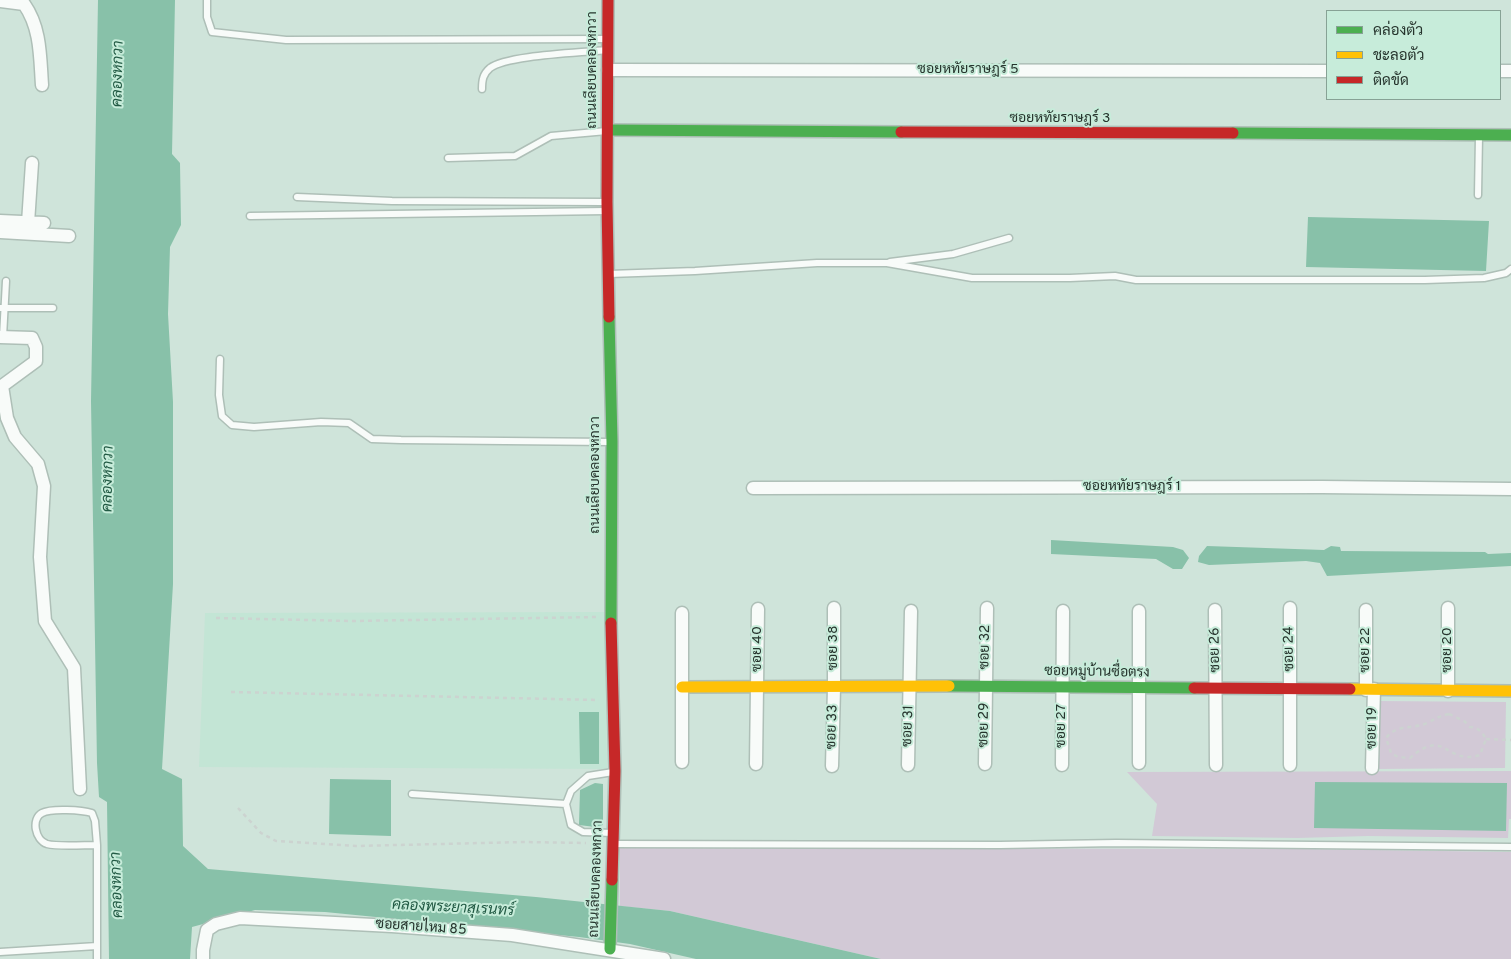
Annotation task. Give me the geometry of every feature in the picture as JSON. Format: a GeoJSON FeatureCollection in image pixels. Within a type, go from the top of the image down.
{"type":"FeatureCollection","features":[{"type":"Feature","properties":{"kind":"street","name":"ถนนเลียบคลองหกวา"},"geometry":{"type":"LineString","coordinates":[[608,0],[607,207],[612,442],[611,617],[615,771],[611,945]]}},
{"type":"Feature","properties":{"kind":"street"},"geometry":{"type":"LineString","coordinates":[[0,1],[24,4],[32,15],[38,32],[42,85]]}},
{"type":"Feature","properties":{"kind":"street","name":"ซอยหทัยราษฎร์ 5"},"geometry":{"type":"LineString","coordinates":[[608,70],[1326,71]]}},
{"type":"Feature","properties":{"kind":"street","name":"ซอยหทัยราษฎร์ 3"},"geometry":{"type":"LineString","coordinates":[[608,130],[1511,135]]}},
{"type":"Feature","properties":{"kind":"street"},"geometry":{"type":"LineString","coordinates":[[28,223],[32,163]]}},
{"type":"Feature","properties":{"kind":"street"},"geometry":{"type":"LineString","coordinates":[[0,221],[44,223]]}},
{"type":"Feature","properties":{"kind":"street"},"geometry":{"type":"LineString","coordinates":[[0,232],[69,236]]}},
{"type":"Feature","properties":{"kind":"street"},"geometry":{"type":"LineString","coordinates":[[1,337],[32,338],[36,347],[36,361],[2,386],[7,418],[15,437],[38,464],[44,486],[40,557],[45,621],[74,668],[80,789]]}},
{"type":"Feature","properties":{"kind":"street","name":"ซอยหทัยราษฎร์ 1"},"geometry":{"type":"LineString","coordinates":[[753,488],[1322,487],[1511,489]]}},
{"type":"Feature","properties":{"kind":"street","name":"ซอย 38"},"geometry":{"type":"LineString","coordinates":[[834,608],[834,688]]}},
{"type":"Feature","properties":{"kind":"street","name":"ซอย 32"},"geometry":{"type":"LineString","coordinates":[[986,608],[986,686]]}},
{"type":"Feature","properties":{"kind":"street","name":"ซอย 24"},"geometry":{"type":"LineString","coordinates":[[1290,608],[1290,765]]}},
{"type":"Feature","properties":{"kind":"street","name":"ซอย 20"},"geometry":{"type":"LineString","coordinates":[[1448,608],[1448,691]]}},
{"type":"Feature","properties":{"kind":"street","name":"ซอย 40"},"geometry":{"type":"LineString","coordinates":[[756,764],[758,609]]}},
{"type":"Feature","properties":{"kind":"street","name":"ซอย 26"},"geometry":{"type":"LineString","coordinates":[[1215,610],[1216,765]]}},
{"type":"Feature","properties":{"kind":"street","name":"ซอย 22"},"geometry":{"type":"LineString","coordinates":[[1366,610],[1370,689]]}},
{"type":"Feature","properties":{"kind":"street","name":"ซอย 31"},"geometry":{"type":"LineString","coordinates":[[908,765],[911,611]]}},
{"type":"Feature","properties":{"kind":"street","name":"ซอย 27"},"geometry":{"type":"LineString","coordinates":[[1062,765],[1063,611]]}},
{"type":"Feature","properties":{"kind":"street"},"geometry":{"type":"LineString","coordinates":[[1139,611],[1139,764]]}},
{"type":"Feature","properties":{"kind":"street"},"geometry":{"type":"LineString","coordinates":[[682,613],[682,762]]}},
{"type":"Feature","properties":{"kind":"street","name":"ซอยหมู่บ้านซื่อตรง"},"geometry":{"type":"LineString","coordinates":[[682,687],[986,686],[1140,689],[1511,691]]}},
{"type":"Feature","properties":{"kind":"street","name":"ซอย 29"},"geometry":{"type":"LineString","coordinates":[[985,764],[986,686]]}},
{"type":"Feature","properties":{"kind":"street","name":"ซอย 33"},"geometry":{"type":"LineString","coordinates":[[832,766],[834,688]]}},
{"type":"Feature","properties":{"kind":"street","name":"ซอย 19"},"geometry":{"type":"LineString","coordinates":[[1370,689],[1372,768]]}},
{"type":"Feature","properties":{"kind":"street","name":"ซอยสายไหม 85"},"geometry":{"type":"LineString","coordinates":[[203,959],[207,930],[216,924],[240,918],[512,935],[611,945],[664,959]]}},
{"type":"Feature","properties":{"kind":"lane"},"geometry":{"type":"LineString","coordinates":[[207,0],[207,17],[212,32],[259,38],[286,40],[607,44]]}},
{"type":"Feature","properties":{"kind":"lane"},"geometry":{"type":"LineString","coordinates":[[482,89],[482,78],[490,68],[508,60],[607,44]]}},
{"type":"Feature","properties":{"kind":"lane"},"geometry":{"type":"LineString","coordinates":[[448,158],[515,156],[551,136],[608,130]]}},
{"type":"Feature","properties":{"kind":"lane"},"geometry":{"type":"LineString","coordinates":[[1478,195],[1479,135]]}},
{"type":"Feature","properties":{"kind":"lane"},"geometry":{"type":"LineString","coordinates":[[297,197],[607,207]]}},
{"type":"Feature","properties":{"kind":"lane"},"geometry":{"type":"LineString","coordinates":[[250,216],[607,207]]}},
{"type":"Feature","properties":{"kind":"lane"},"geometry":{"type":"LineString","coordinates":[[608,274],[695,272],[818,263],[887,262],[953,254],[1010,238]]}},
{"type":"Feature","properties":{"kind":"lane"},"geometry":{"type":"LineString","coordinates":[[887,262],[972,278],[1115,276],[1136,280],[1425,280],[1484,278],[1506,273],[1511,269]]}},
{"type":"Feature","properties":{"kind":"lane"},"geometry":{"type":"LineString","coordinates":[[1,337],[2,308],[6,281]]}},
{"type":"Feature","properties":{"kind":"lane"},"geometry":{"type":"LineString","coordinates":[[2,308],[53,308]]}},
{"type":"Feature","properties":{"kind":"lane"},"geometry":{"type":"LineString","coordinates":[[220,359],[219,395],[222,416],[232,425],[254,427],[321,422],[349,423],[372,439],[612,442]]}},
{"type":"Feature","properties":{"kind":"lane"},"geometry":{"type":"LineString","coordinates":[[615,771],[588,776],[571,791],[566,804],[571,825],[583,832],[613,838],[1000,846],[1136,843],[1511,846]]}},
{"type":"Feature","properties":{"kind":"lane"},"geometry":{"type":"LineString","coordinates":[[412,794],[566,804]]}},
{"type":"Feature","properties":{"kind":"lane"},"geometry":{"type":"LineString","coordinates":[[97,845],[47,844],[40,840],[36,833],[36,819],[46,811],[83,811],[92,814],[95,821],[97,845],[97,959]]}},
{"type":"Feature","properties":{"kind":"lane"},"geometry":{"type":"LineString","coordinates":[[0,952],[97,946]]}},
{"type":"Feature","properties":{"kind":"path"},"geometry":{"type":"LineString","coordinates":[[216,618],[353,621],[611,617]]}},
{"type":"Feature","properties":{"kind":"path"},"geometry":{"type":"LineString","coordinates":[[231,692],[613,700]]}},
{"type":"Feature","properties":{"kind":"path"},"geometry":{"type":"LineString","coordinates":[[1449,714],[1464,721],[1470,727],[1481,731],[1486,739],[1480,755],[1470,758],[1459,757],[1444,747],[1428,745],[1419,749],[1410,758],[1406,758],[1391,753],[1386,738],[1398,728],[1426,724],[1434,718],[1449,714]]}},
{"type":"Feature","properties":{"kind":"path"},"geometry":{"type":"LineString","coordinates":[[1486,739],[1511,740]]}},
{"type":"Feature","properties":{"kind":"path"},"geometry":{"type":"LineString","coordinates":[[238,808],[261,833],[276,841],[356,846],[613,838]]}},
{"type":"Feature","properties":{"kind":"shaded area"},"geometry":{"type":"Polygon","coordinates":[[[605,612],[607,769],[199,767],[205,613],[605,612]]]}},
{"type":"Feature","properties":{"kind":"shaded area"},"geometry":{"type":"Polygon","coordinates":[[[1375,701],[1506,702],[1505,768],[1375,769],[1375,701]]]}},
{"type":"Feature","properties":{"kind":"shaded area"},"geometry":{"type":"Polygon","coordinates":[[[1511,771],[1511,819],[1509,819],[1508,838],[1152,836],[1157,804],[1127,772],[1511,771]]]}},
{"type":"Feature","properties":{"kind":"shaded area"},"geometry":{"type":"Polygon","coordinates":[[[620,848],[1304,849],[1511,852],[1511,959],[881,959],[670,911],[620,906],[620,848]]]}},
{"type":"Feature","properties":{"kind":"water"},"geometry":{"type":"Polygon","coordinates":[[[98,0],[175,0],[172,154],[180,163],[181,225],[170,247],[168,314],[173,402],[173,584],[162,769],[182,779],[183,846],[208,869],[536,897],[670,911],[881,959],[696,959],[630,944],[579,937],[325,912],[255,910],[192,927],[190,959],[109,959],[107,802],[99,797],[97,763],[91,401],[98,0]]]}},
{"type":"Feature","properties":{"kind":"water"},"geometry":{"type":"Polygon","coordinates":[[[1308,217],[1489,221],[1486,271],[1306,267],[1308,217]]]}},
{"type":"Feature","properties":{"kind":"water"},"geometry":{"type":"Polygon","coordinates":[[[1051,540],[1173,547],[1183,550],[1189,558],[1182,569],[1173,569],[1156,559],[1051,554],[1051,540]]]}},
{"type":"Feature","properties":{"kind":"water"},"geometry":{"type":"Polygon","coordinates":[[[1207,546],[1324,550],[1331,546],[1340,547],[1341,551],[1511,553],[1511,566],[1327,576],[1320,563],[1306,561],[1209,565],[1198,562],[1199,556],[1207,546]]]}},
{"type":"Feature","properties":{"kind":"water"},"geometry":{"type":"Polygon","coordinates":[[[579,712],[599,712],[599,764],[580,764],[579,712]]]}},
{"type":"Feature","properties":{"kind":"water"},"geometry":{"type":"Polygon","coordinates":[[[330,779],[391,780],[391,836],[329,834],[330,779]]]}},
{"type":"Feature","properties":{"kind":"water"},"geometry":{"type":"Polygon","coordinates":[[[1315,782],[1507,783],[1506,831],[1314,828],[1315,782]]]}},
{"type":"Feature","properties":{"kind":"water"},"geometry":{"type":"Polygon","coordinates":[[[595,783],[603,784],[603,825],[595,827],[579,825],[580,790],[595,783]]]}},
{"type":"Feature","properties":{"kind":"traffic: fast"},"geometry":{"type":"LineString","coordinates":[[608,130],[901,132]]}},
{"type":"Feature","properties":{"kind":"traffic: fast"},"geometry":{"type":"LineString","coordinates":[[1233,133],[1511,135]]}},
{"type":"Feature","properties":{"kind":"traffic: fast"},"geometry":{"type":"LineString","coordinates":[[609,317],[612,442],[611,623]]}},
{"type":"Feature","properties":{"kind":"traffic: fast"},"geometry":{"type":"LineString","coordinates":[[949,686],[1194,688]]}},
{"type":"Feature","properties":{"kind":"traffic: fast"},"geometry":{"type":"LineString","coordinates":[[610,949],[612,880]]}},
{"type":"Feature","properties":{"kind":"traffic: slow"},"geometry":{"type":"LineString","coordinates":[[682,687],[949,686]]}},
{"type":"Feature","properties":{"kind":"traffic: slow"},"geometry":{"type":"LineString","coordinates":[[1350,689],[1511,691]]}},
{"type":"Feature","properties":{"kind":"traffic: jam"},"geometry":{"type":"LineString","coordinates":[[608,0],[607,202],[609,317]]}},
{"type":"Feature","properties":{"kind":"traffic: jam"},"geometry":{"type":"LineString","coordinates":[[901,132],[1233,133]]}},
{"type":"Feature","properties":{"kind":"traffic: jam"},"geometry":{"type":"LineString","coordinates":[[611,623],[615,771],[612,880]]}},
{"type":"Feature","properties":{"kind":"traffic: jam"},"geometry":{"type":"LineString","coordinates":[[1194,688],[1350,689]]}},
{"type":"Feature","properties":{"kind":"water label","name":"คลองหกวา"},"geometry":{"type":"Point","coordinates":[119,74]}},
{"type":"Feature","properties":{"kind":"water label","name":"คลองหกวา"},"geometry":{"type":"Point","coordinates":[109,479]}},
{"type":"Feature","properties":{"kind":"water label","name":"คลองหกวา"},"geometry":{"type":"Point","coordinates":[118,885]}},
{"type":"Feature","properties":{"kind":"water label","name":"คลองพระยาสุเรนทร์"},"geometry":{"type":"Point","coordinates":[453,909]}}]}
